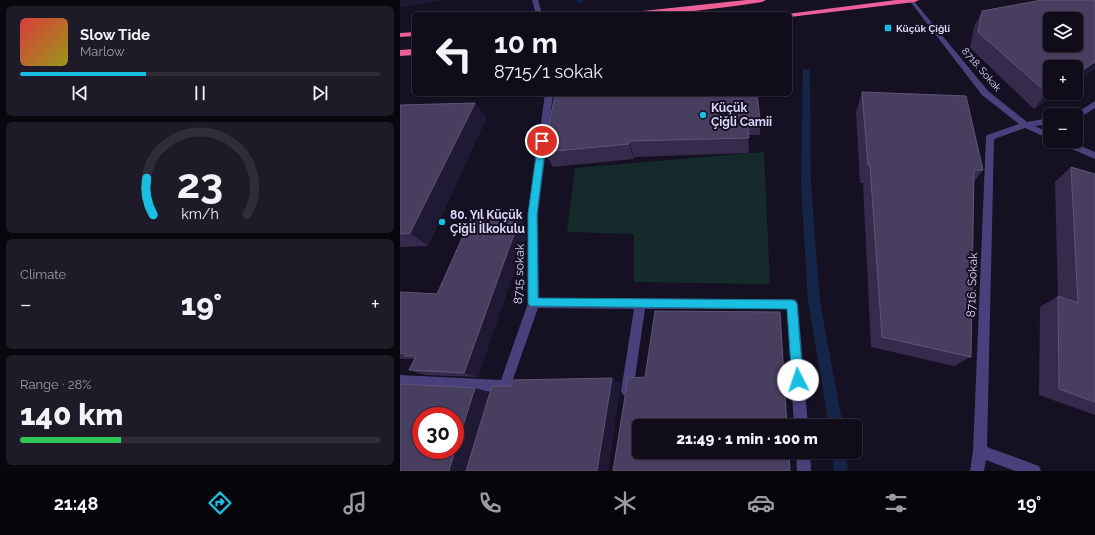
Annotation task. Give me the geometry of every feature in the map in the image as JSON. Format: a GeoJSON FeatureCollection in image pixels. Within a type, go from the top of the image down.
{"type":"FeatureCollection","features":[{"type":"Feature","properties":{"kind":"highway"},"geometry":{"type":"LineString","coordinates":[[650,12],[741,1],[762,0]]}},
{"type":"Feature","properties":{"kind":"highway"},"geometry":{"type":"LineString","coordinates":[[792,15],[913,0]]}},
{"type":"Feature","properties":{"kind":"highway"},"geometry":{"type":"LineString","coordinates":[[400,35],[412,34]]}},
{"type":"Feature","properties":{"kind":"highway"},"geometry":{"type":"LineString","coordinates":[[400,53],[412,52]]}},
{"type":"Feature","properties":{"kind":"street"},"geometry":{"type":"LineString","coordinates":[[535,0],[538,12]]}},
{"type":"Feature","properties":{"kind":"street","name":"8718. Sokak"},"geometry":{"type":"LineString","coordinates":[[913,0],[986,93],[1025,125],[1043,133]]}},
{"type":"Feature","properties":{"kind":"street","name":"8715 sokak"},"geometry":{"type":"LineString","coordinates":[[498,407],[503,386],[534,303],[533,214],[549,96]]}},
{"type":"Feature","properties":{"kind":"street"},"geometry":{"type":"LineString","coordinates":[[1083,112],[1095,104]]}},
{"type":"Feature","properties":{"kind":"street"},"geometry":{"type":"LineString","coordinates":[[1025,125],[1043,122]]}},
{"type":"Feature","properties":{"kind":"street","name":"8716. Sokak"},"geometry":{"type":"LineString","coordinates":[[977,471],[980,451],[990,137],[1025,125]]}},
{"type":"Feature","properties":{"kind":"street"},"geometry":{"type":"LineString","coordinates":[[1077,148],[1095,156]]}},
{"type":"Feature","properties":{"kind":"street"},"geometry":{"type":"LineString","coordinates":[[534,303],[792,304],[800,419]]}},
{"type":"Feature","properties":{"kind":"street"},"geometry":{"type":"LineString","coordinates":[[626,402],[640,304]]}},
{"type":"Feature","properties":{"kind":"street"},"geometry":{"type":"LineString","coordinates":[[400,381],[503,386]]}},
{"type":"Feature","properties":{"kind":"street"},"geometry":{"type":"LineString","coordinates":[[980,451],[1034,471]]}},
{"type":"Feature","properties":{"kind":"street"},"geometry":{"type":"LineString","coordinates":[[803,459],[804,471]]}},
{"type":"Feature","properties":{"kind":"green space"},"geometry":{"type":"Polygon","coordinates":[[[764,152],[770,284],[634,282],[634,234],[567,232],[575,168],[764,152]]]}},
{"type":"Feature","properties":{"kind":"building"},"geometry":{"type":"Polygon","coordinates":[[[1042,0],[1095,0],[1095,62],[1083,70],[1083,60],[1043,60],[1043,89],[978,32],[982,11],[1042,0]]]}},
{"type":"Feature","properties":{"kind":"building"},"geometry":{"type":"Polygon","coordinates":[[[862,92],[966,96],[983,170],[974,170],[971,357],[882,337],[870,165],[868,165],[862,92]]]}},
{"type":"Feature","properties":{"kind":"building"},"geometry":{"type":"Polygon","coordinates":[[[555,96],[757,96],[760,119],[747,120],[749,138],[629,141],[629,144],[544,152],[555,96]]]}},
{"type":"Feature","properties":{"kind":"building"},"geometry":{"type":"Polygon","coordinates":[[[475,103],[410,233],[400,234],[400,105],[475,103]]]}},
{"type":"Feature","properties":{"kind":"building"},"geometry":{"type":"Polygon","coordinates":[[[1071,167],[1095,174],[1095,402],[1059,389],[1058,296],[1078,303],[1071,167]]]}},
{"type":"Feature","properties":{"kind":"building"},"geometry":{"type":"Polygon","coordinates":[[[472,216],[518,216],[517,226],[464,373],[409,370],[416,356],[405,356],[406,354],[400,353],[400,292],[437,294],[472,216]]]}},
{"type":"Feature","properties":{"kind":"building"},"geometry":{"type":"Polygon","coordinates":[[[655,311],[780,312],[787,419],[632,419],[632,459],[789,459],[790,471],[613,471],[628,378],[645,377],[655,311]]]}},
{"type":"Feature","properties":{"kind":"building"},"geometry":{"type":"Polygon","coordinates":[[[612,378],[597,471],[466,471],[492,386],[511,386],[513,380],[612,378]]]}},
{"type":"Feature","properties":{"kind":"building"},"geometry":{"type":"Polygon","coordinates":[[[400,384],[475,388],[464,423],[464,407],[412,407],[412,459],[452,459],[450,471],[400,471],[400,384]]]}},
{"type":"Feature","properties":{"kind":"waterway"},"geometry":{"type":"LineString","coordinates":[[806,71],[806,185],[814,302],[835,419]]}},
{"type":"Feature","properties":{"kind":"waterway"},"geometry":{"type":"LineString","coordinates":[[840,459],[841,471]]}},
{"type":"Feature","properties":{"kind":"place","name":"Küçük Çiğli"},"geometry":{"type":"Point","coordinates":[888,28]}},
{"type":"Feature","properties":{"kind":"place","name":"Küçük Çiğli Camii"},"geometry":{"type":"Point","coordinates":[703,115]}},
{"type":"Feature","properties":{"kind":"place","name":"80. Yıl Küçük Çiğli İlkokulu"},"geometry":{"type":"Point","coordinates":[442,222]}},
{"type":"Feature","properties":{"kind":"route"},"geometry":{"type":"LineString","coordinates":[[542,141],[533,214],[534,303],[792,304],[798,380]]}}]}
